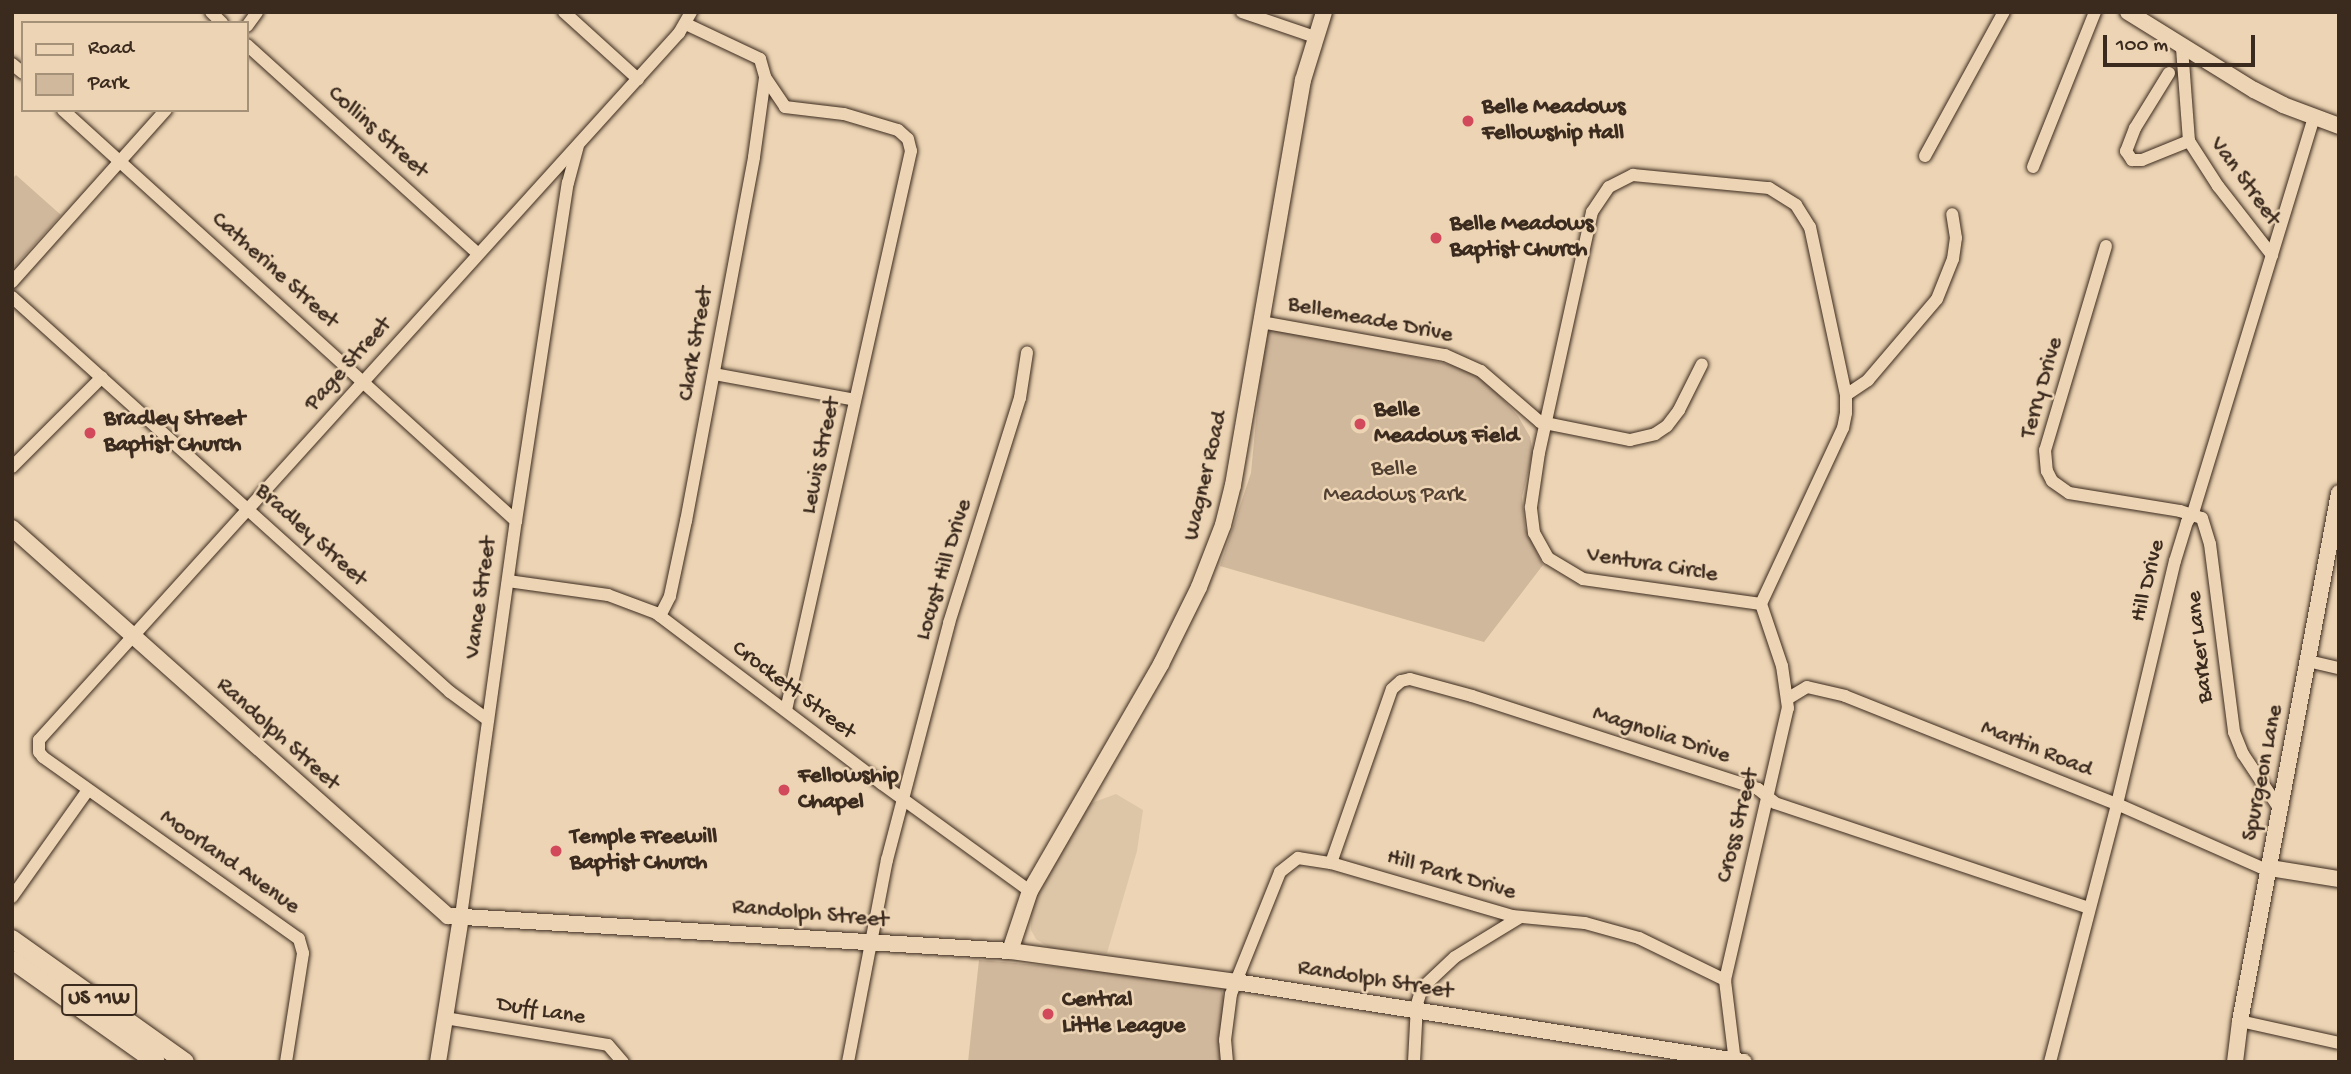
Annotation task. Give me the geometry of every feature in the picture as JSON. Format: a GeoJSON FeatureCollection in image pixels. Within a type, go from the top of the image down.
{"type":"FeatureCollection","features":[{"type":"Feature","properties":{"kind":"main road","name":"US 11W"},"geometry":{"type":"LineString","coordinates":[[12,939],[185,1062]]}},
{"type":"Feature","properties":{"kind":"main road","name":"US 11W"},"geometry":{"type":"LineString","coordinates":[[12,960],[156,1062]]}},
{"type":"Feature","properties":{"kind":"street"},"geometry":{"type":"LineString","coordinates":[[564,12],[638,79]]}},
{"type":"Feature","properties":{"kind":"street"},"geometry":{"type":"LineString","coordinates":[[1241,12],[1315,37]]}},
{"type":"Feature","properties":{"kind":"street","name":"Wagner Road"},"geometry":{"type":"LineString","coordinates":[[1010,951],[1030,891],[1161,664],[1214,551],[1233,485],[1303,80],[1324,12]]}},
{"type":"Feature","properties":{"kind":"street"},"geometry":{"type":"LineString","coordinates":[[1925,156],[2004,12]]}},
{"type":"Feature","properties":{"kind":"street"},"geometry":{"type":"LineString","coordinates":[[2033,167],[2095,12]]}},
{"type":"Feature","properties":{"kind":"street"},"geometry":{"type":"LineString","coordinates":[[2128,12],[2182,48],[2254,90],[2314,118],[2339,126]]}},
{"type":"Feature","properties":{"kind":"street","name":"Page Street"},"geometry":{"type":"LineString","coordinates":[[37,747],[39,740],[477,253],[638,79],[688,18]]}},
{"type":"Feature","properties":{"kind":"street","name":"Lewis Street"},"geometry":{"type":"LineString","coordinates":[[688,18],[755,54],[764,64],[765,77],[775,96],[793,110],[844,114],[904,134],[911,151],[786,710]]}},
{"type":"Feature","properties":{"kind":"street","name":"Collins Street"},"geometry":{"type":"LineString","coordinates":[[248,46],[477,253]]}},
{"type":"Feature","properties":{"kind":"street","name":"Van Street"},"geometry":{"type":"LineString","coordinates":[[2182,48],[2189,141],[2218,186],[2272,255]]}},
{"type":"Feature","properties":{"kind":"street"},"geometry":{"type":"LineString","coordinates":[[2169,73],[2126,146],[2127,156],[2132,160],[2153,158],[2189,141]]}},
{"type":"Feature","properties":{"kind":"street","name":"Clark Street"},"geometry":{"type":"LineString","coordinates":[[660,616],[673,583],[714,374],[754,157],[765,77]]}},
{"type":"Feature","properties":{"kind":"street","name":"Catherine Street"},"geometry":{"type":"LineString","coordinates":[[65,112],[364,380],[516,521]]}},
{"type":"Feature","properties":{"kind":"street"},"geometry":{"type":"LineString","coordinates":[[12,282],[164,112]]}},
{"type":"Feature","properties":{"kind":"street","name":"Hill Drive"},"geometry":{"type":"LineString","coordinates":[[2050,1062],[2117,804],[2175,561],[2187,522],[2193,513],[2314,118]]}},
{"type":"Feature","properties":{"kind":"street","name":"Vance Street"},"geometry":{"type":"LineString","coordinates":[[438,1062],[516,521],[568,183],[579,142]]}},
{"type":"Feature","properties":{"kind":"street","name":"Ventura Circle"},"geometry":{"type":"LineString","coordinates":[[1633,175],[1765,187],[1781,193],[1796,205],[1810,228],[1846,395],[1843,428],[1761,604],[1595,582],[1554,564],[1539,545],[1531,520],[1537,467],[1592,212],[1609,187],[1633,175]]}},
{"type":"Feature","properties":{"kind":"street"},"geometry":{"type":"LineString","coordinates":[[1846,395],[1868,380],[1937,299],[1953,259],[1956,238],[1952,214]]}},
{"type":"Feature","properties":{"kind":"street","name":"Terry Drive"},"geometry":{"type":"LineString","coordinates":[[2106,246],[2045,450],[2047,471],[2052,481],[2069,493],[2193,513]]}},
{"type":"Feature","properties":{"kind":"street","name":"Bradley Street"},"geometry":{"type":"LineString","coordinates":[[12,297],[450,692],[488,720]]}},
{"type":"Feature","properties":{"kind":"street","name":"Bellemeade Drive"},"geometry":{"type":"LineString","coordinates":[[1261,322],[1459,359],[1481,370],[1534,419],[1547,424],[1630,440],[1655,434],[1674,418],[1702,364]]}},
{"type":"Feature","properties":{"kind":"street","name":"Locust Hill Drive"},"geometry":{"type":"LineString","coordinates":[[848,1062],[887,860],[950,623],[1020,398],[1027,353]]}},
{"type":"Feature","properties":{"kind":"street"},"geometry":{"type":"LineString","coordinates":[[714,374],[855,400]]}},
{"type":"Feature","properties":{"kind":"street"},"geometry":{"type":"LineString","coordinates":[[12,467],[102,377]]}},
{"type":"Feature","properties":{"kind":"street","name":"Spurgeon Lane"},"geometry":{"type":"LineString","coordinates":[[2235,1062],[2240,1021],[2339,492]]}},
{"type":"Feature","properties":{"kind":"street","name":"Barker Lane"},"geometry":{"type":"LineString","coordinates":[[2193,513],[2206,525],[2210,544],[2234,732],[2243,754],[2281,811]]}},
{"type":"Feature","properties":{"kind":"street","name":"Randolph Street"},"geometry":{"type":"LineString","coordinates":[[12,528],[448,916],[758,933],[1010,951],[1236,982],[1738,1061]]}},
{"type":"Feature","properties":{"kind":"street","name":"Crockett Street"},"geometry":{"type":"LineString","coordinates":[[508,581],[630,600],[660,616],[1030,891]]}},
{"type":"Feature","properties":{"kind":"street","name":"Cross Street"},"geometry":{"type":"LineString","coordinates":[[1738,1061],[1725,980],[1784,731],[1787,699],[1782,666],[1761,604]]}},
{"type":"Feature","properties":{"kind":"street"},"geometry":{"type":"LineString","coordinates":[[2308,661],[2339,668]]}},
{"type":"Feature","properties":{"kind":"street","name":"Magnolia Drive"},"geometry":{"type":"LineString","coordinates":[[1331,863],[1392,689],[1401,681],[1410,679],[1472,695],[1758,789],[1775,803],[2089,908]]}},
{"type":"Feature","properties":{"kind":"street","name":"Martin Road"},"geometry":{"type":"LineString","coordinates":[[1787,699],[1807,687],[1845,696],[2117,804],[2262,868],[2270,868]]}},
{"type":"Feature","properties":{"kind":"street","name":"Moorland Avenue"},"geometry":{"type":"LineString","coordinates":[[37,747],[43,757],[88,790],[299,939],[303,953],[286,1062]]}},
{"type":"Feature","properties":{"kind":"street"},"geometry":{"type":"LineString","coordinates":[[12,897],[88,790]]}},
{"type":"Feature","properties":{"kind":"street","name":"Hill Park Drive"},"geometry":{"type":"LineString","coordinates":[[1227,1062],[1226,1019],[1236,982],[1284,865],[1291,860],[1306,857],[1519,918],[1585,923],[1639,938],[1725,980]]}},
{"type":"Feature","properties":{"kind":"street"},"geometry":{"type":"LineString","coordinates":[[2270,868],[2339,879]]}},
{"type":"Feature","properties":{"kind":"street"},"geometry":{"type":"LineString","coordinates":[[1414,1062],[1416,1011],[1422,988],[1440,970],[1472,946],[1519,918]]}},
{"type":"Feature","properties":{"kind":"street","name":"Duff Lane"},"geometry":{"type":"LineString","coordinates":[[445,1018],[608,1045],[623,1062]]}},
{"type":"Feature","properties":{"kind":"street"},"geometry":{"type":"LineString","coordinates":[[2240,1021],[2339,1043]]}},
{"type":"Feature","properties":{"kind":"shaded area"},"geometry":{"type":"Polygon","coordinates":[[[1116,794],[1143,810],[1137,851],[1107,953],[1051,949],[1036,939],[1031,930],[1031,901],[1089,804],[1116,794]]]}},
{"type":"Feature","properties":{"kind":"green space"},"geometry":{"type":"Polygon","coordinates":[[[16,175],[61,215],[12,269],[12,179],[16,175]]]}},
{"type":"Feature","properties":{"kind":"green space","name":"Belle Meadows Park"},"geometry":{"type":"Polygon","coordinates":[[[1272,330],[1295,332],[1462,367],[1490,385],[1518,416],[1530,437],[1533,452],[1522,497],[1525,528],[1543,565],[1484,642],[1220,566],[1251,473],[1264,336],[1272,330]]]}},
{"type":"Feature","properties":{"kind":"green space"},"geometry":{"type":"Polygon","coordinates":[[[979,960],[1121,972],[1221,986],[1224,1000],[1222,1062],[968,1062],[979,960]]]}},
{"type":"Feature","properties":{"kind":"place","name":"Belle Meadows Fellowship Hall"},"geometry":{"type":"Point","coordinates":[1468,121]}},
{"type":"Feature","properties":{"kind":"place","name":"Belle Meadows Baptist Church"},"geometry":{"type":"Point","coordinates":[1436,238]}},
{"type":"Feature","properties":{"kind":"place","name":"Belle Meadows Field"},"geometry":{"type":"Point","coordinates":[1360,424]}},
{"type":"Feature","properties":{"kind":"place","name":"Bradley Street Baptist Church"},"geometry":{"type":"Point","coordinates":[90,433]}},
{"type":"Feature","properties":{"kind":"place","name":"Fellowship Chapel"},"geometry":{"type":"Point","coordinates":[784,790]}},
{"type":"Feature","properties":{"kind":"place","name":"Temple Freewill Baptist Church"},"geometry":{"type":"Point","coordinates":[556,851]}},
{"type":"Feature","properties":{"kind":"place","name":"Central Little League"},"geometry":{"type":"Point","coordinates":[1048,1014]}}]}
